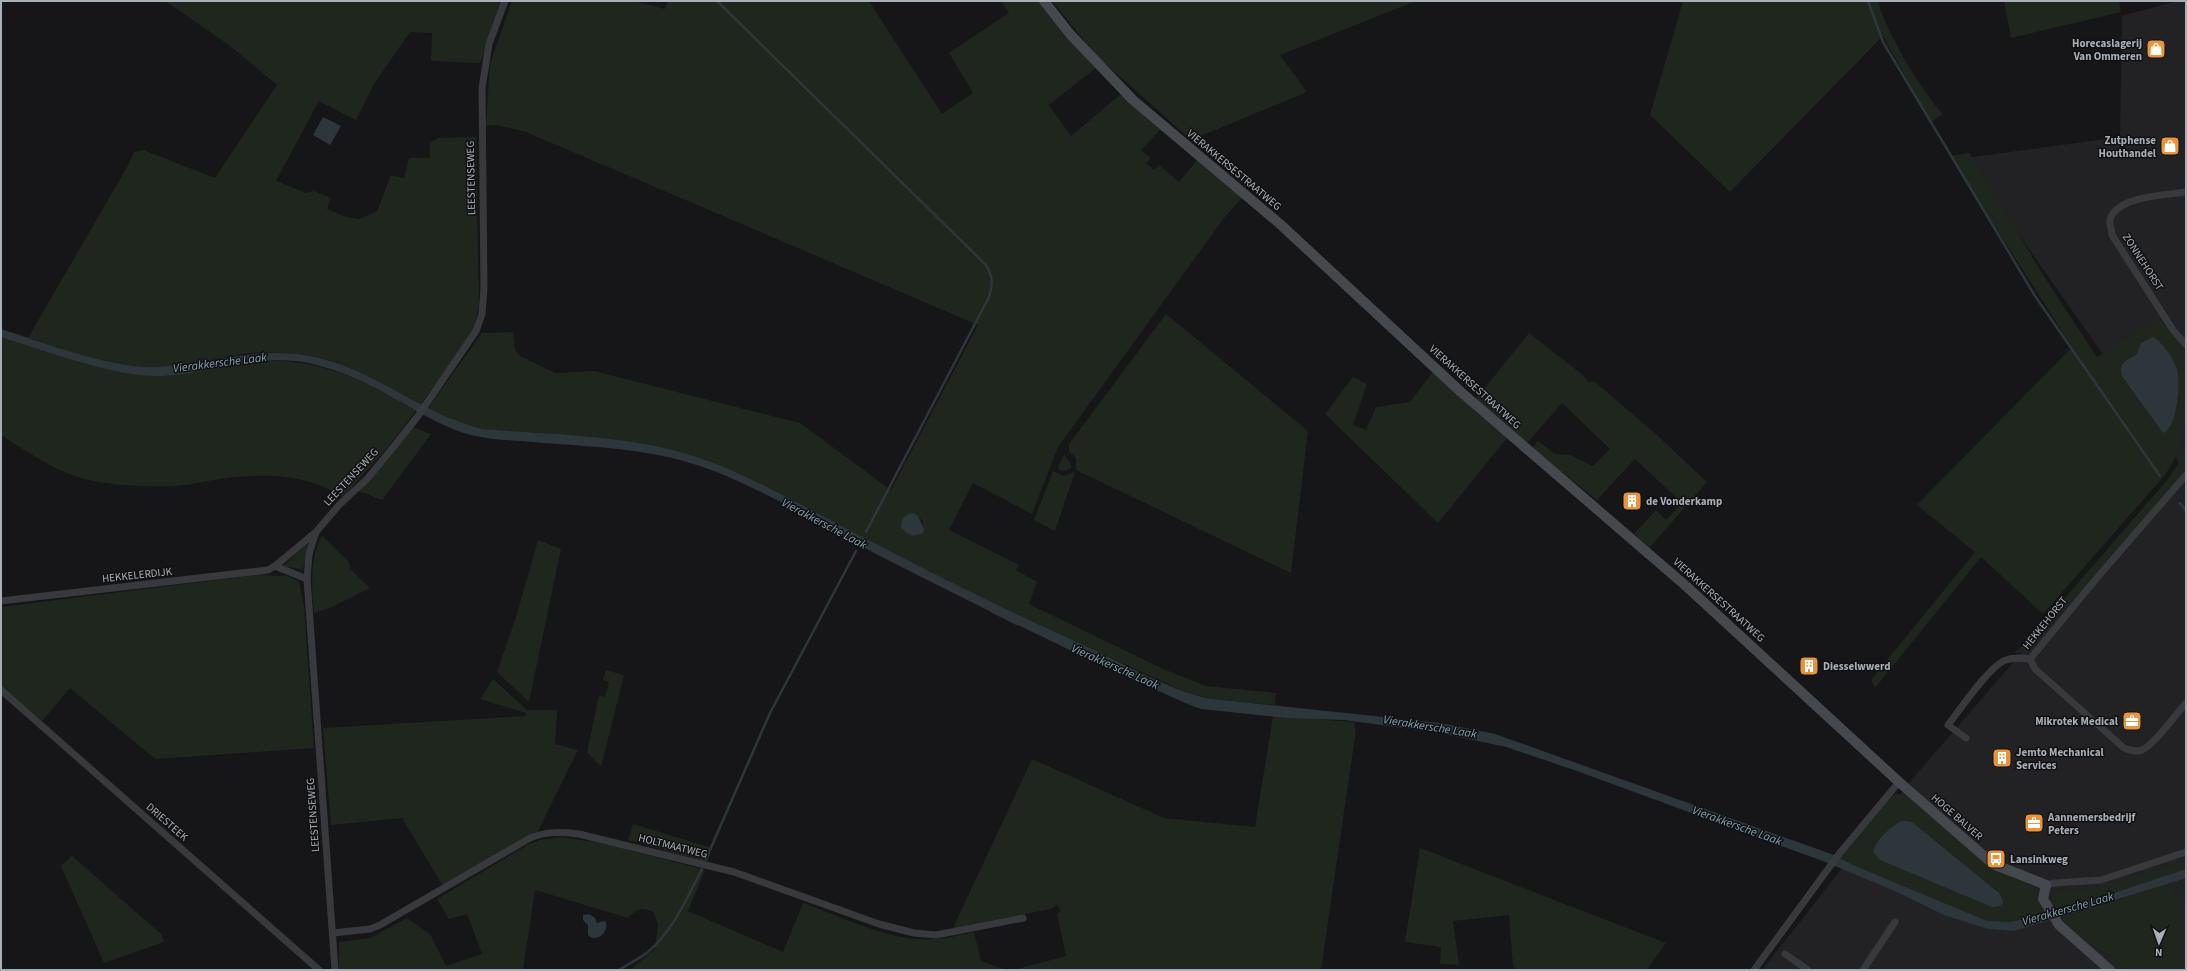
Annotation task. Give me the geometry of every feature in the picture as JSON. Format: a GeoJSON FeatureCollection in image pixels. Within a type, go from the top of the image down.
{"type":"FeatureCollection","features":[{"type":"Feature","properties":{"kind":"street","name":"LEESTENSEWEG"},"geometry":{"type":"LineString","coordinates":[[335,970],[307,578],[309,554],[316,532],[339,505],[367,479],[418,416],[476,331],[482,314],[484,289],[482,88],[489,44],[505,1]]}},
{"type":"Feature","properties":{"kind":"street","name":"VIERAKKERSESTRAATWEG"},"geometry":{"type":"LineString","coordinates":[[1044,1],[1070,34],[1133,100],[1280,224],[1461,392],[1686,586],[1899,782]]}},
{"type":"Feature","properties":{"kind":"street","name":"ZONNEHORST"},"geometry":{"type":"LineString","coordinates":[[2186,192],[2136,199],[2118,207],[2110,220],[2112,235],[2174,330],[2186,345]]}},
{"type":"Feature","properties":{"kind":"street","name":"HEKKEHORST"},"geometry":{"type":"LineString","coordinates":[[2186,475],[2096,579],[2030,659],[2035,669],[2124,748],[2134,752],[2142,750],[2151,744],[2186,703]]}},
{"type":"Feature","properties":{"kind":"street","name":"HEKKELERDIJK"},"geometry":{"type":"LineString","coordinates":[[1,601],[229,576],[268,570],[275,566],[316,532]]}},
{"type":"Feature","properties":{"kind":"street"},"geometry":{"type":"LineString","coordinates":[[275,566],[307,578]]}},
{"type":"Feature","properties":{"kind":"street"},"geometry":{"type":"LineString","coordinates":[[1966,738],[1948,725],[1969,698],[1998,664],[2014,658],[2030,659]]}},
{"type":"Feature","properties":{"kind":"street","name":"DRIESTEEK"},"geometry":{"type":"LineString","coordinates":[[1,690],[319,970]]}},
{"type":"Feature","properties":{"kind":"street"},"geometry":{"type":"LineString","coordinates":[[1754,970],[1839,854],[1899,782]]}},
{"type":"Feature","properties":{"kind":"street","name":"HOGE BALVER"},"geometry":{"type":"LineString","coordinates":[[1899,782],[1993,864],[2046,885]]}},
{"type":"Feature","properties":{"kind":"street","name":"HOLTMAATWEG"},"geometry":{"type":"LineString","coordinates":[[333,933],[370,929],[380,925],[530,838],[544,832],[559,831],[579,834],[734,872],[879,924],[914,933],[936,935],[1023,918]]}},
{"type":"Feature","properties":{"kind":"street"},"geometry":{"type":"LineString","coordinates":[[2110,970],[2059,925],[2043,899],[2046,885],[2101,880],[2186,852]]}},
{"type":"Feature","properties":{"kind":"street"},"geometry":{"type":"LineString","coordinates":[[1863,970],[1895,922]]}},
{"type":"Feature","properties":{"kind":"street"},"geometry":{"type":"LineString","coordinates":[[1784,954],[1808,970]]}},
{"type":"Feature","properties":{"kind":"shaded area"},"geometry":{"type":"Polygon","coordinates":[[[165,1],[502,1],[480,63],[431,61],[432,33],[410,32],[374,84],[356,120],[319,101],[276,181],[306,193],[314,191],[331,198],[327,209],[346,217],[359,219],[377,211],[391,175],[404,178],[409,158],[430,158],[430,143],[438,138],[476,137],[479,305],[473,332],[421,404],[354,370],[325,359],[311,356],[283,353],[253,353],[175,366],[139,366],[107,361],[75,353],[28,338],[127,167],[134,152],[143,150],[215,178],[277,85],[229,45],[165,1]]]}},
{"type":"Feature","properties":{"kind":"shaded area"},"geometry":{"type":"Polygon","coordinates":[[[512,1],[633,1],[665,9],[668,1],[869,1],[942,114],[973,93],[949,53],[1009,13],[1001,1],[1040,1],[1097,67],[1049,105],[1071,136],[1122,93],[1162,128],[1141,150],[1151,158],[1146,163],[1154,170],[1159,165],[1179,182],[1198,159],[1243,197],[1224,218],[1058,447],[1032,514],[973,483],[949,530],[1019,565],[1016,570],[1037,582],[1029,604],[1161,668],[1206,686],[1276,693],[1275,705],[1212,699],[1185,692],[994,603],[881,547],[742,475],[713,464],[653,446],[482,429],[465,425],[428,408],[482,333],[513,332],[515,350],[520,356],[555,373],[594,371],[800,423],[891,490],[978,325],[526,132],[497,125],[486,126],[490,64],[512,1]],[[912,513],[914,536],[919,535],[923,522],[918,516],[912,513]]]}},
{"type":"Feature","properties":{"kind":"shaded area"},"geometry":{"type":"Polygon","coordinates":[[[1052,1],[1416,1],[1280,55],[1307,92],[1191,140],[1096,55],[1052,1]]]}},
{"type":"Feature","properties":{"kind":"shaded area"},"geometry":{"type":"Polygon","coordinates":[[[1683,1],[1878,1],[1888,28],[1905,60],[1934,104],[1943,114],[1931,122],[1883,36],[1730,192],[1650,115],[1683,1]]]}},
{"type":"Feature","properties":{"kind":"shaded area"},"geometry":{"type":"Polygon","coordinates":[[[2004,1],[2119,1],[2121,12],[2011,38],[2004,1]]]}},
{"type":"Feature","properties":{"kind":"shaded area"},"geometry":{"type":"Polygon","coordinates":[[[2177,1],[2186,1],[2186,970],[1762,970],[1914,777],[2182,467],[1965,158],[2120,137],[2122,16],[2177,1]]]}},
{"type":"Feature","properties":{"kind":"shaded area"},"geometry":{"type":"Polygon","coordinates":[[[1969,153],[2049,284],[2097,357],[2160,317],[2171,335],[2186,351],[2186,422],[2181,442],[2173,462],[2165,475],[2043,614],[1981,557],[1875,688],[1871,680],[1975,552],[1917,505],[2072,347],[1950,156],[1969,153]],[[2137,354],[2125,361],[2122,376],[2160,430],[2178,400],[2177,370],[2137,354]]]}},
{"type":"Feature","properties":{"kind":"shaded area"},"geometry":{"type":"Polygon","coordinates":[[[1166,314],[1308,431],[1291,573],[1076,470],[1076,458],[1069,451],[1069,444],[1166,314]]]}},
{"type":"Feature","properties":{"kind":"shaded area"},"geometry":{"type":"Polygon","coordinates":[[[1529,333],[1583,375],[1588,382],[1594,381],[1657,435],[1707,482],[1650,548],[1634,534],[1656,510],[1666,520],[1682,503],[1635,459],[1597,500],[1532,448],[1538,441],[1555,454],[1570,455],[1593,466],[1610,449],[1562,403],[1527,443],[1476,399],[1529,333]]]}},
{"type":"Feature","properties":{"kind":"shaded area"},"geometry":{"type":"Polygon","coordinates":[[[1,337],[97,367],[156,376],[240,363],[289,361],[332,370],[353,378],[394,398],[416,411],[387,448],[343,497],[314,483],[299,479],[268,476],[236,477],[175,486],[137,486],[99,482],[60,470],[1,435],[1,337]]]}},
{"type":"Feature","properties":{"kind":"shaded area"},"geometry":{"type":"Polygon","coordinates":[[[1433,372],[1478,414],[1507,438],[1438,523],[1325,414],[1353,377],[1367,384],[1353,425],[1366,430],[1376,407],[1410,402],[1433,372]]]}},
{"type":"Feature","properties":{"kind":"shaded area"},"geometry":{"type":"Polygon","coordinates":[[[413,427],[431,434],[382,500],[359,491],[413,427]]]}},
{"type":"Feature","properties":{"kind":"shaded area"},"geometry":{"type":"Polygon","coordinates":[[[2186,444],[2186,467],[2174,486],[2029,651],[2014,653],[2027,642],[2168,479],[2178,464],[2186,444]]]}},
{"type":"Feature","properties":{"kind":"shaded area"},"geometry":{"type":"Polygon","coordinates":[[[1064,455],[1071,464],[1071,468],[1064,471],[1059,470],[1058,467],[1064,455]]]}},
{"type":"Feature","properties":{"kind":"shaded area"},"geometry":{"type":"Polygon","coordinates":[[[1053,471],[1064,476],[1075,472],[1055,531],[1034,520],[1053,471]]]}},
{"type":"Feature","properties":{"kind":"shaded area"},"geometry":{"type":"Polygon","coordinates":[[[322,536],[349,562],[350,569],[370,588],[332,607],[314,613],[312,583],[313,563],[322,536]]]}},
{"type":"Feature","properties":{"kind":"shaded area"},"geometry":{"type":"Polygon","coordinates":[[[538,540],[561,549],[529,702],[497,672],[516,617],[538,540]]]}},
{"type":"Feature","properties":{"kind":"shaded area"},"geometry":{"type":"Polygon","coordinates":[[[307,544],[303,570],[283,566],[307,544]]]}},
{"type":"Feature","properties":{"kind":"shaded area"},"geometry":{"type":"Polygon","coordinates":[[[256,575],[287,576],[299,581],[304,607],[314,748],[155,759],[70,688],[42,721],[1,686],[1,607],[256,575]]]}},
{"type":"Feature","properties":{"kind":"shaded area"},"geometry":{"type":"Polygon","coordinates":[[[606,670],[624,675],[601,767],[587,752],[599,695],[605,697],[609,682],[603,680],[606,670]]]}},
{"type":"Feature","properties":{"kind":"shaded area"},"geometry":{"type":"Polygon","coordinates":[[[493,679],[527,710],[557,710],[555,744],[578,750],[538,831],[443,886],[402,818],[331,825],[323,728],[525,716],[526,713],[480,699],[493,679]]]}},
{"type":"Feature","properties":{"kind":"shaded area"},"geometry":{"type":"Polygon","coordinates":[[[1273,716],[1354,722],[1356,730],[1321,970],[1013,970],[1066,956],[1057,914],[1061,911],[1057,905],[1051,909],[953,928],[1032,759],[1164,818],[1255,827],[1273,716]]]}},
{"type":"Feature","properties":{"kind":"shaded area"},"geometry":{"type":"Polygon","coordinates":[[[1893,795],[1909,795],[1999,870],[2032,885],[2037,891],[2043,909],[2041,915],[2011,922],[1987,921],[1855,866],[1834,855],[1893,795]],[[1901,821],[1884,835],[1880,860],[1992,907],[1966,867],[1944,846],[1912,822],[1901,821]]]}},
{"type":"Feature","properties":{"kind":"shaded area"},"geometry":{"type":"Polygon","coordinates":[[[633,824],[712,848],[707,862],[628,840],[633,824]]]}},
{"type":"Feature","properties":{"kind":"shaded area"},"geometry":{"type":"Polygon","coordinates":[[[561,837],[607,844],[705,870],[688,911],[783,952],[803,903],[868,928],[902,937],[940,939],[974,932],[981,961],[1006,970],[630,970],[655,949],[658,924],[653,912],[645,909],[639,909],[628,918],[535,890],[523,970],[339,970],[339,942],[370,938],[407,918],[430,934],[446,966],[482,954],[467,914],[449,919],[437,899],[527,845],[539,840],[561,837]]]}},
{"type":"Feature","properties":{"kind":"shaded area"},"geometry":{"type":"Polygon","coordinates":[[[1420,848],[1666,943],[1647,970],[1519,970],[1513,967],[1509,915],[1453,921],[1459,965],[1440,964],[1441,947],[1405,942],[1420,848]]]}},
{"type":"Feature","properties":{"kind":"shaded area"},"geometry":{"type":"Polygon","coordinates":[[[72,856],[161,934],[164,942],[104,963],[61,866],[72,856]]]}},
{"type":"Feature","properties":{"kind":"shaded area"},"geometry":{"type":"Polygon","coordinates":[[[2186,861],[2186,869],[2057,912],[2051,899],[2052,892],[2086,890],[2100,887],[2186,861]]]}},
{"type":"Feature","properties":{"kind":"shaded area"},"geometry":{"type":"Polygon","coordinates":[[[2169,883],[2174,894],[2186,901],[2186,970],[2125,970],[2058,919],[2169,883]]]}},
{"type":"Feature","properties":{"kind":"water"},"geometry":{"type":"Polygon","coordinates":[[[323,117],[341,126],[330,145],[313,135],[323,117]]]}},
{"type":"Feature","properties":{"kind":"water"},"geometry":{"type":"Polygon","coordinates":[[[1,329],[99,360],[139,367],[177,366],[270,353],[310,356],[333,362],[354,370],[438,413],[482,429],[626,441],[682,452],[731,470],[753,480],[960,587],[1151,678],[1183,691],[1212,699],[1440,723],[1495,734],[1834,855],[1855,866],[1987,921],[2011,922],[2057,912],[2186,869],[2186,878],[2014,931],[1988,929],[1944,915],[1897,892],[1828,863],[1577,771],[1506,747],[1441,733],[1344,720],[1286,718],[1201,709],[1112,670],[995,614],[880,556],[793,508],[749,486],[703,467],[641,452],[498,439],[464,433],[437,422],[356,378],[313,364],[275,360],[238,364],[162,376],[124,373],[81,362],[1,337],[1,329]]]}},
{"type":"Feature","properties":{"kind":"water"},"geometry":{"type":"Polygon","coordinates":[[[2153,337],[2164,347],[2173,360],[2178,376],[2178,394],[2175,415],[2168,430],[2163,433],[2122,376],[2121,371],[2124,362],[2137,354],[2141,343],[2153,337]]]}},
{"type":"Feature","properties":{"kind":"water"},"geometry":{"type":"Polygon","coordinates":[[[913,513],[918,516],[924,529],[923,533],[914,536],[907,533],[901,527],[904,517],[913,513]]]}},
{"type":"Feature","properties":{"kind":"water"},"geometry":{"type":"Polygon","coordinates":[[[1901,821],[1912,822],[2000,894],[2003,902],[2000,906],[1992,907],[1880,860],[1873,852],[1877,843],[1884,834],[1901,821]]]}},
{"type":"Feature","properties":{"kind":"water"},"geometry":{"type":"Polygon","coordinates":[[[589,914],[595,918],[597,923],[603,921],[606,922],[605,931],[601,936],[592,938],[588,935],[588,925],[583,920],[583,915],[589,914]]]}},
{"type":"Feature","properties":{"kind":"waterway"},"geometry":{"type":"LineString","coordinates":[[717,1],[986,265],[990,273],[992,284],[989,297],[866,532]]}},
{"type":"Feature","properties":{"kind":"waterway"},"geometry":{"type":"LineString","coordinates":[[1868,1],[1883,42],[2035,296],[2160,476]]}},
{"type":"Feature","properties":{"kind":"waterway"},"geometry":{"type":"LineString","coordinates":[[2180,503],[2186,511]]}},
{"type":"Feature","properties":{"kind":"waterway"},"geometry":{"type":"LineString","coordinates":[[706,859],[770,713],[856,551]]}},
{"type":"Feature","properties":{"kind":"waterway","name":"Vierakkersche Laak"},"geometry":{"type":"LineString","coordinates":[[991,611],[1017,624]]}},
{"type":"Feature","properties":{"kind":"waterway"},"geometry":{"type":"LineString","coordinates":[[619,970],[641,957],[657,944],[679,914],[702,869]]}},
{"type":"Feature","properties":{"kind":"place","name":"Horecaslagerij Van Ommeren"},"geometry":{"type":"Point","coordinates":[2156,49]}},
{"type":"Feature","properties":{"kind":"place","name":"Zutphense Houthandel"},"geometry":{"type":"Point","coordinates":[2170,146]}},
{"type":"Feature","properties":{"kind":"place","name":"de Vonderkamp"},"geometry":{"type":"Point","coordinates":[1632,501]}},
{"type":"Feature","properties":{"kind":"place","name":"Diesselwwerd"},"geometry":{"type":"Point","coordinates":[1809,666]}},
{"type":"Feature","properties":{"kind":"place","name":"Mikrotek Medical"},"geometry":{"type":"Point","coordinates":[2132,721]}},
{"type":"Feature","properties":{"kind":"place","name":"Jemto Mechanical Services"},"geometry":{"type":"Point","coordinates":[2002,758]}},
{"type":"Feature","properties":{"kind":"place","name":"Aannemersbedrijf Peters"},"geometry":{"type":"Point","coordinates":[2034,823]}},
{"type":"Feature","properties":{"kind":"place","name":"Lansinkweg"},"geometry":{"type":"Point","coordinates":[1996,859]}}]}
